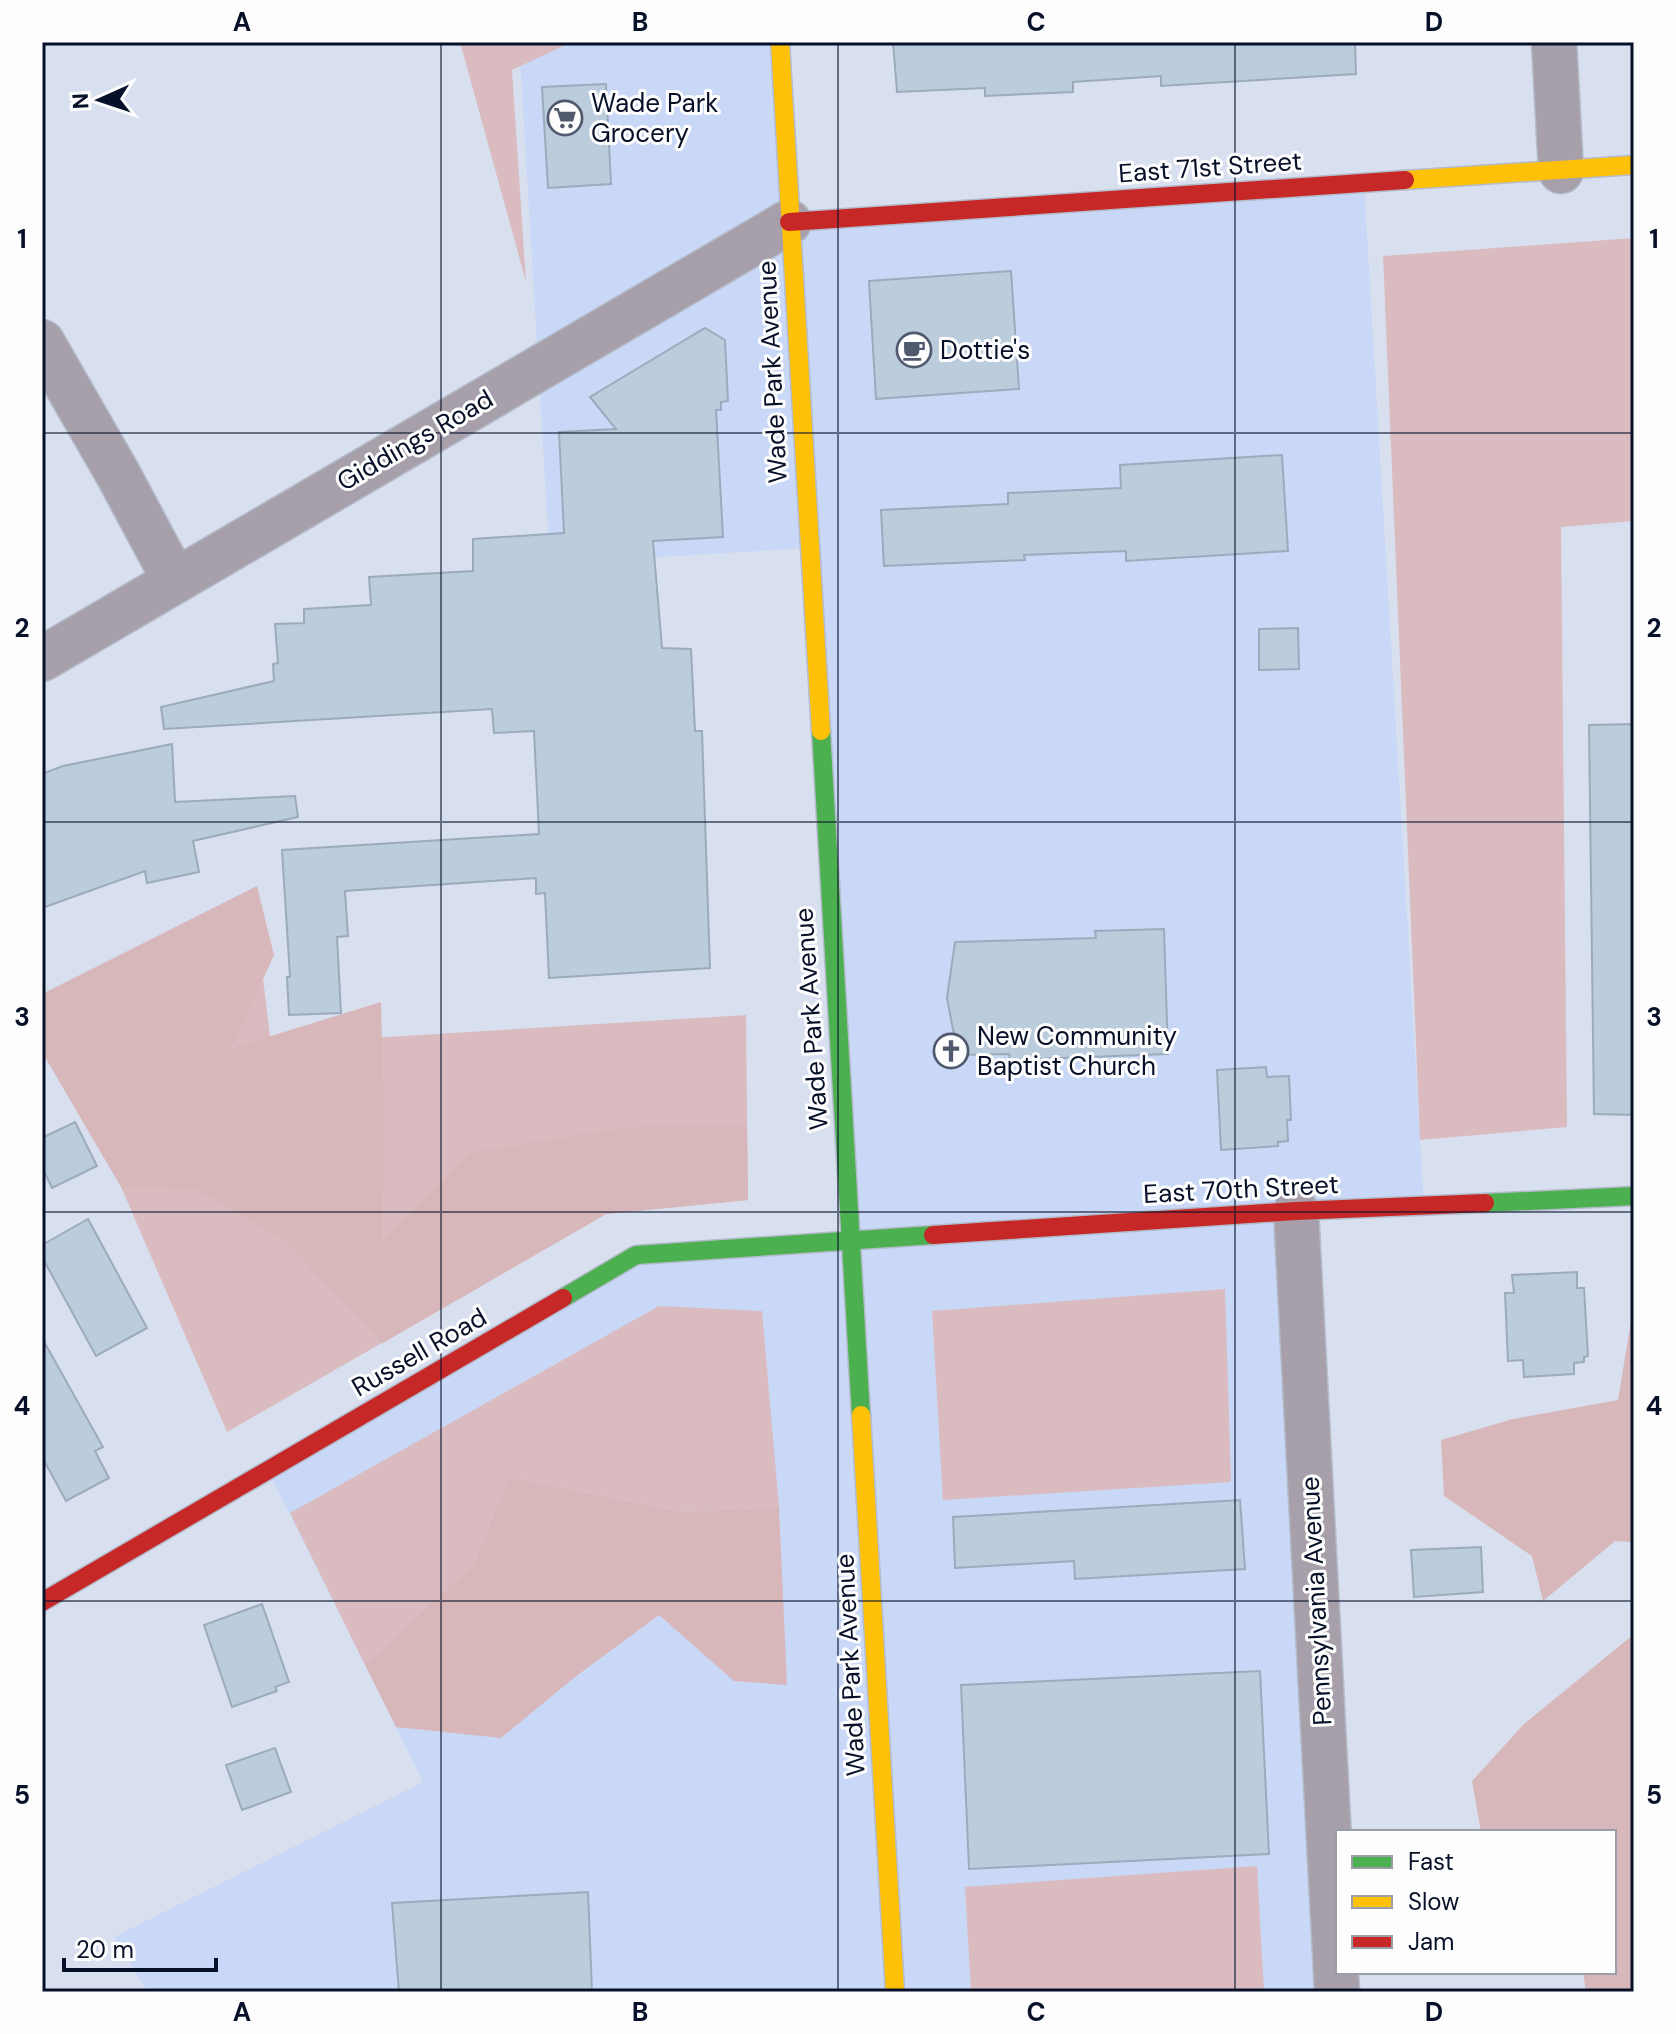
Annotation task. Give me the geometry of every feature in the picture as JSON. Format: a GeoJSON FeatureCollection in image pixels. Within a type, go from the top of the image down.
{"type":"FeatureCollection","features":[{"type":"Feature","properties":{"kind":"street","name":"Wade Park Avenue"},"geometry":{"type":"LineString","coordinates":[[780,42],[895,1992]]}},
{"type":"Feature","properties":{"kind":"street"},"geometry":{"type":"LineString","coordinates":[[1554,42],[1561,171]]}},
{"type":"Feature","properties":{"kind":"street","name":"East 71st Street"},"geometry":{"type":"LineString","coordinates":[[789,222],[1634,165]]}},
{"type":"Feature","properties":{"kind":"street","name":"Giddings Road"},"geometry":{"type":"LineString","coordinates":[[42,659],[789,222]]}},
{"type":"Feature","properties":{"kind":"street"},"geometry":{"type":"LineString","coordinates":[[42,342],[175,581]]}},
{"type":"Feature","properties":{"kind":"street","name":"East 70th Street"},"geometry":{"type":"LineString","coordinates":[[851,1241],[1296,1211],[1634,1196]]}},
{"type":"Feature","properties":{"kind":"street","name":"Pennsylvania Avenue"},"geometry":{"type":"LineString","coordinates":[[1296,1211],[1336,1973]]}},
{"type":"Feature","properties":{"kind":"street","name":"Russell Road"},"geometry":{"type":"LineString","coordinates":[[42,1602],[636,1255],[851,1241]]}},
{"type":"Feature","properties":{"kind":"shaded area"},"geometry":{"type":"Polygon","coordinates":[[[460,42],[572,42],[512,70],[526,282],[460,42]]]}},
{"type":"Feature","properties":{"kind":"shaded area"},"geometry":{"type":"Polygon","coordinates":[[[519,42],[780,42],[789,221],[1364,183],[1424,1205],[1296,1210],[1337,1992],[148,1992],[114,1937],[423,1782],[268,1470],[636,1255],[850,1241],[808,548],[550,564],[519,42]]]}},
{"type":"Feature","properties":{"kind":"shaded area"},"geometry":{"type":"Polygon","coordinates":[[[1634,238],[1634,521],[1561,527],[1567,1127],[1420,1140],[1383,256],[1634,238]]]}},
{"type":"Feature","properties":{"kind":"shaded area"},"geometry":{"type":"Polygon","coordinates":[[[257,886],[274,955],[232,1048],[381,1002],[384,1126],[382,1242],[469,1153],[625,1127],[747,1125],[748,1200],[606,1214],[383,1343],[285,1241],[196,1189],[121,1187],[42,1052],[42,994],[257,886]]]}},
{"type":"Feature","properties":{"kind":"shaded area"},"geometry":{"type":"Polygon","coordinates":[[[254,903],[271,1044],[746,1015],[748,1200],[606,1214],[227,1432],[51,1025],[254,903]]]}},
{"type":"Feature","properties":{"kind":"shaded area"},"geometry":{"type":"Polygon","coordinates":[[[1225,1289],[1231,1482],[943,1500],[932,1311],[1225,1289]]]}},
{"type":"Feature","properties":{"kind":"shaded area"},"geometry":{"type":"Polygon","coordinates":[[[1634,1303],[1634,1542],[1615,1541],[1543,1601],[1532,1556],[1444,1496],[1441,1440],[1513,1419],[1618,1400],[1634,1303]]]}},
{"type":"Feature","properties":{"kind":"shaded area"},"geometry":{"type":"Polygon","coordinates":[[[659,1306],[762,1311],[779,1507],[683,1512],[509,1477],[474,1563],[365,1665],[290,1513],[659,1306]]]}},
{"type":"Feature","properties":{"kind":"shaded area"},"geometry":{"type":"Polygon","coordinates":[[[509,1477],[683,1512],[779,1507],[787,1685],[734,1681],[659,1615],[575,1677],[501,1738],[396,1727],[365,1665],[474,1563],[509,1477]]]}},
{"type":"Feature","properties":{"kind":"shaded area"},"geometry":{"type":"Polygon","coordinates":[[[1634,1634],[1634,1992],[1586,1992],[1583,1974],[1616,1974],[1616,1830],[1481,1830],[1472,1781],[1524,1724],[1634,1634]]]}},
{"type":"Feature","properties":{"kind":"shaded area"},"geometry":{"type":"Polygon","coordinates":[[[1257,1866],[1264,1992],[971,1992],[965,1887],[1257,1866]]]}},
{"type":"Feature","properties":{"kind":"building"},"geometry":{"type":"Polygon","coordinates":[[[893,42],[1355,42],[1356,74],[1161,86],[1161,76],[1073,82],[1073,92],[985,96],[985,88],[897,92],[893,42]]]}},
{"type":"Feature","properties":{"kind":"building","name":"Wade Park Grocery"},"geometry":{"type":"Polygon","coordinates":[[[606,84],[611,184],[548,188],[542,87],[606,84]]]}},
{"type":"Feature","properties":{"kind":"building"},"geometry":{"type":"Polygon","coordinates":[[[1011,271],[1019,389],[876,399],[869,281],[1011,271]]]}},
{"type":"Feature","properties":{"kind":"building"},"geometry":{"type":"Polygon","coordinates":[[[705,328],[725,340],[728,401],[721,402],[721,410],[716,410],[723,537],[653,541],[662,648],[691,649],[695,731],[702,731],[710,968],[549,978],[545,893],[536,894],[536,878],[345,891],[348,936],[337,937],[341,1013],[289,1015],[287,977],[290,977],[282,850],[539,834],[534,731],[494,733],[492,709],[164,729],[161,707],[274,681],[273,664],[278,663],[275,624],[304,623],[304,609],[371,605],[369,577],[473,571],[473,539],[564,533],[559,432],[616,429],[590,397],[705,328]]]}},
{"type":"Feature","properties":{"kind":"building"},"geometry":{"type":"Polygon","coordinates":[[[1282,455],[1288,551],[1126,561],[1126,551],[1024,555],[1025,560],[884,566],[881,510],[1008,504],[1008,493],[1121,488],[1120,465],[1282,455]]]}},
{"type":"Feature","properties":{"kind":"building"},"geometry":{"type":"Polygon","coordinates":[[[1298,628],[1299,669],[1259,670],[1259,629],[1298,628]]]}},
{"type":"Feature","properties":{"kind":"building"},"geometry":{"type":"Polygon","coordinates":[[[1634,724],[1634,1115],[1594,1114],[1589,725],[1634,724]]]}},
{"type":"Feature","properties":{"kind":"building"},"geometry":{"type":"Polygon","coordinates":[[[172,744],[175,802],[295,796],[298,817],[193,841],[199,872],[147,883],[145,871],[42,908],[42,774],[63,766],[172,744]]]}},
{"type":"Feature","properties":{"kind":"building"},"geometry":{"type":"Polygon","coordinates":[[[1164,929],[1168,1054],[1010,1060],[1009,1054],[958,1055],[947,998],[955,942],[1096,938],[1095,931],[1164,929]]]}},
{"type":"Feature","properties":{"kind":"building"},"geometry":{"type":"Polygon","coordinates":[[[1266,1067],[1267,1077],[1289,1076],[1291,1120],[1287,1120],[1288,1141],[1278,1142],[1278,1146],[1221,1150],[1217,1070],[1266,1067]]]}},
{"type":"Feature","properties":{"kind":"building"},"geometry":{"type":"Polygon","coordinates":[[[75,1122],[97,1166],[52,1188],[42,1167],[42,1138],[75,1122]]]}},
{"type":"Feature","properties":{"kind":"building"},"geometry":{"type":"Polygon","coordinates":[[[88,1219],[147,1328],[96,1356],[42,1257],[42,1245],[88,1219]]]}},
{"type":"Feature","properties":{"kind":"building"},"geometry":{"type":"Polygon","coordinates":[[[1577,1272],[1577,1288],[1584,1288],[1588,1356],[1584,1357],[1584,1362],[1574,1363],[1574,1374],[1524,1377],[1523,1360],[1508,1361],[1505,1293],[1514,1293],[1512,1275],[1577,1272]]]}},
{"type":"Feature","properties":{"kind":"building"},"geometry":{"type":"Polygon","coordinates":[[[42,1338],[103,1447],[95,1451],[109,1478],[66,1501],[42,1457],[42,1338]]]}},
{"type":"Feature","properties":{"kind":"building"},"geometry":{"type":"Polygon","coordinates":[[[1240,1500],[1245,1569],[1075,1579],[1074,1561],[955,1568],[953,1517],[1240,1500]]]}},
{"type":"Feature","properties":{"kind":"building"},"geometry":{"type":"Polygon","coordinates":[[[1481,1547],[1483,1592],[1414,1597],[1411,1550],[1481,1547]]]}},
{"type":"Feature","properties":{"kind":"building"},"geometry":{"type":"Polygon","coordinates":[[[262,1604],[289,1682],[275,1687],[277,1691],[232,1707],[204,1625],[262,1604]]]}},
{"type":"Feature","properties":{"kind":"building"},"geometry":{"type":"Polygon","coordinates":[[[1260,1671],[1269,1854],[969,1869],[961,1685],[1260,1671]]]}},
{"type":"Feature","properties":{"kind":"building"},"geometry":{"type":"Polygon","coordinates":[[[275,1748],[291,1792],[242,1810],[226,1765],[275,1748]]]}},
{"type":"Feature","properties":{"kind":"building"},"geometry":{"type":"Polygon","coordinates":[[[588,1892],[592,1992],[399,1992],[392,1903],[588,1892]]]}},
{"type":"Feature","properties":{"kind":"traffic: fast"},"geometry":{"type":"LineString","coordinates":[[821,731],[861,1415]]}},
{"type":"Feature","properties":{"kind":"traffic: fast"},"geometry":{"type":"LineString","coordinates":[[1485,1203],[1634,1196]]}},
{"type":"Feature","properties":{"kind":"traffic: fast"},"geometry":{"type":"LineString","coordinates":[[563,1298],[636,1255],[933,1235]]}},
{"type":"Feature","properties":{"kind":"traffic: slow"},"geometry":{"type":"LineString","coordinates":[[780,42],[821,731]]}},
{"type":"Feature","properties":{"kind":"traffic: slow"},"geometry":{"type":"LineString","coordinates":[[1405,180],[1634,165]]}},
{"type":"Feature","properties":{"kind":"traffic: slow"},"geometry":{"type":"LineString","coordinates":[[861,1415],[895,1992]]}},
{"type":"Feature","properties":{"kind":"traffic: jam"},"geometry":{"type":"LineString","coordinates":[[789,222],[1405,180]]}},
{"type":"Feature","properties":{"kind":"traffic: jam"},"geometry":{"type":"LineString","coordinates":[[933,1235],[1296,1211],[1485,1203]]}},
{"type":"Feature","properties":{"kind":"traffic: jam"},"geometry":{"type":"LineString","coordinates":[[42,1602],[563,1298]]}},
{"type":"Feature","properties":{"kind":"place","name":"Wade Park Grocery"},"geometry":{"type":"Point","coordinates":[565,118]}},
{"type":"Feature","properties":{"kind":"place","name":"Dottie's"},"geometry":{"type":"Point","coordinates":[914,350]}},
{"type":"Feature","properties":{"kind":"place","name":"New Community Baptist Church"},"geometry":{"type":"Point","coordinates":[951,1051]}}]}
